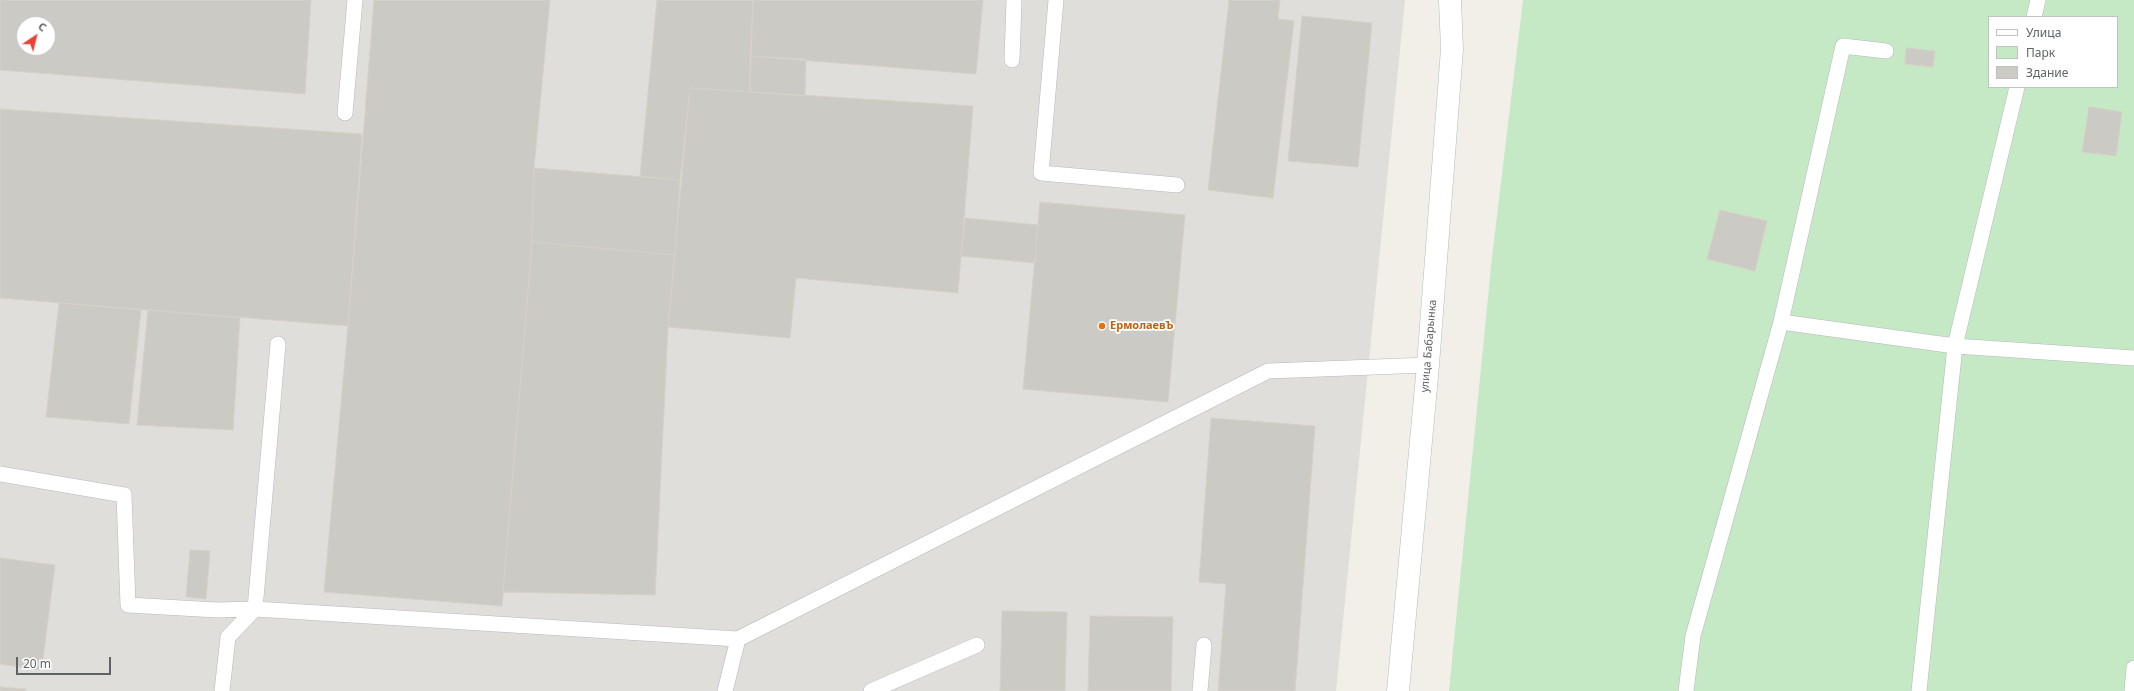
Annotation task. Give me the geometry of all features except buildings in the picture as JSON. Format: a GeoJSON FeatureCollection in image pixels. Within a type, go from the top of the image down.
{"type":"FeatureCollection","features":[{"type":"Feature","properties":{"kind":"street","name":"улица Бабарынка"},"geometry":{"type":"LineString","coordinates":[[1398,691],[1428,364],[1452,49],[1450,0]]}},
{"type":"Feature","properties":{"kind":"lane"},"geometry":{"type":"LineString","coordinates":[[344,113],[355,0]]}},
{"type":"Feature","properties":{"kind":"lane"},"geometry":{"type":"LineString","coordinates":[[1012,60],[1014,0]]}},
{"type":"Feature","properties":{"kind":"lane"},"geometry":{"type":"LineString","coordinates":[[1056,0],[1041,173],[1177,185]]}},
{"type":"Feature","properties":{"kind":"lane"},"geometry":{"type":"LineString","coordinates":[[2034,16],[2038,0]]}},
{"type":"Feature","properties":{"kind":"lane"},"geometry":{"type":"LineString","coordinates":[[1686,691],[1693,636],[1781,322],[1843,46],[1886,51]]}},
{"type":"Feature","properties":{"kind":"lane"},"geometry":{"type":"LineString","coordinates":[[1920,691],[1954,346],[2017,88]]}},
{"type":"Feature","properties":{"kind":"lane"},"geometry":{"type":"LineString","coordinates":[[1781,322],[1954,346],[2134,358]]}},
{"type":"Feature","properties":{"kind":"lane"},"geometry":{"type":"LineString","coordinates":[[222,691],[228,637],[255,609],[278,344]]}},
{"type":"Feature","properties":{"kind":"lane"},"geometry":{"type":"LineString","coordinates":[[0,474],[124,495],[128,605],[217,610],[255,609],[738,639],[1268,371],[1428,364]]}},
{"type":"Feature","properties":{"kind":"lane"},"geometry":{"type":"LineString","coordinates":[[728,690],[738,639]]}},
{"type":"Feature","properties":{"kind":"lane"},"geometry":{"type":"LineString","coordinates":[[871,691],[977,645]]}},
{"type":"Feature","properties":{"kind":"lane"},"geometry":{"type":"LineString","coordinates":[[1200,691],[1204,645]]}},
{"type":"Feature","properties":{"kind":"lane"},"geometry":{"type":"LineString","coordinates":[[2132,691],[2134,668]]}},
{"type":"Feature","properties":{"kind":"shaded area"},"geometry":{"type":"Polygon","coordinates":[[[0,0],[1405,0],[1336,691],[0,691],[0,0]]]}},
{"type":"Feature","properties":{"kind":"green space"},"geometry":{"type":"Polygon","coordinates":[[[1523,0],[2134,0],[2134,691],[1449,691],[1492,257],[1523,0]]]}},
{"type":"Feature","properties":{"kind":"place","name":"ЕрмолаевЪ"},"geometry":{"type":"Point","coordinates":[1102,326]}}]}
